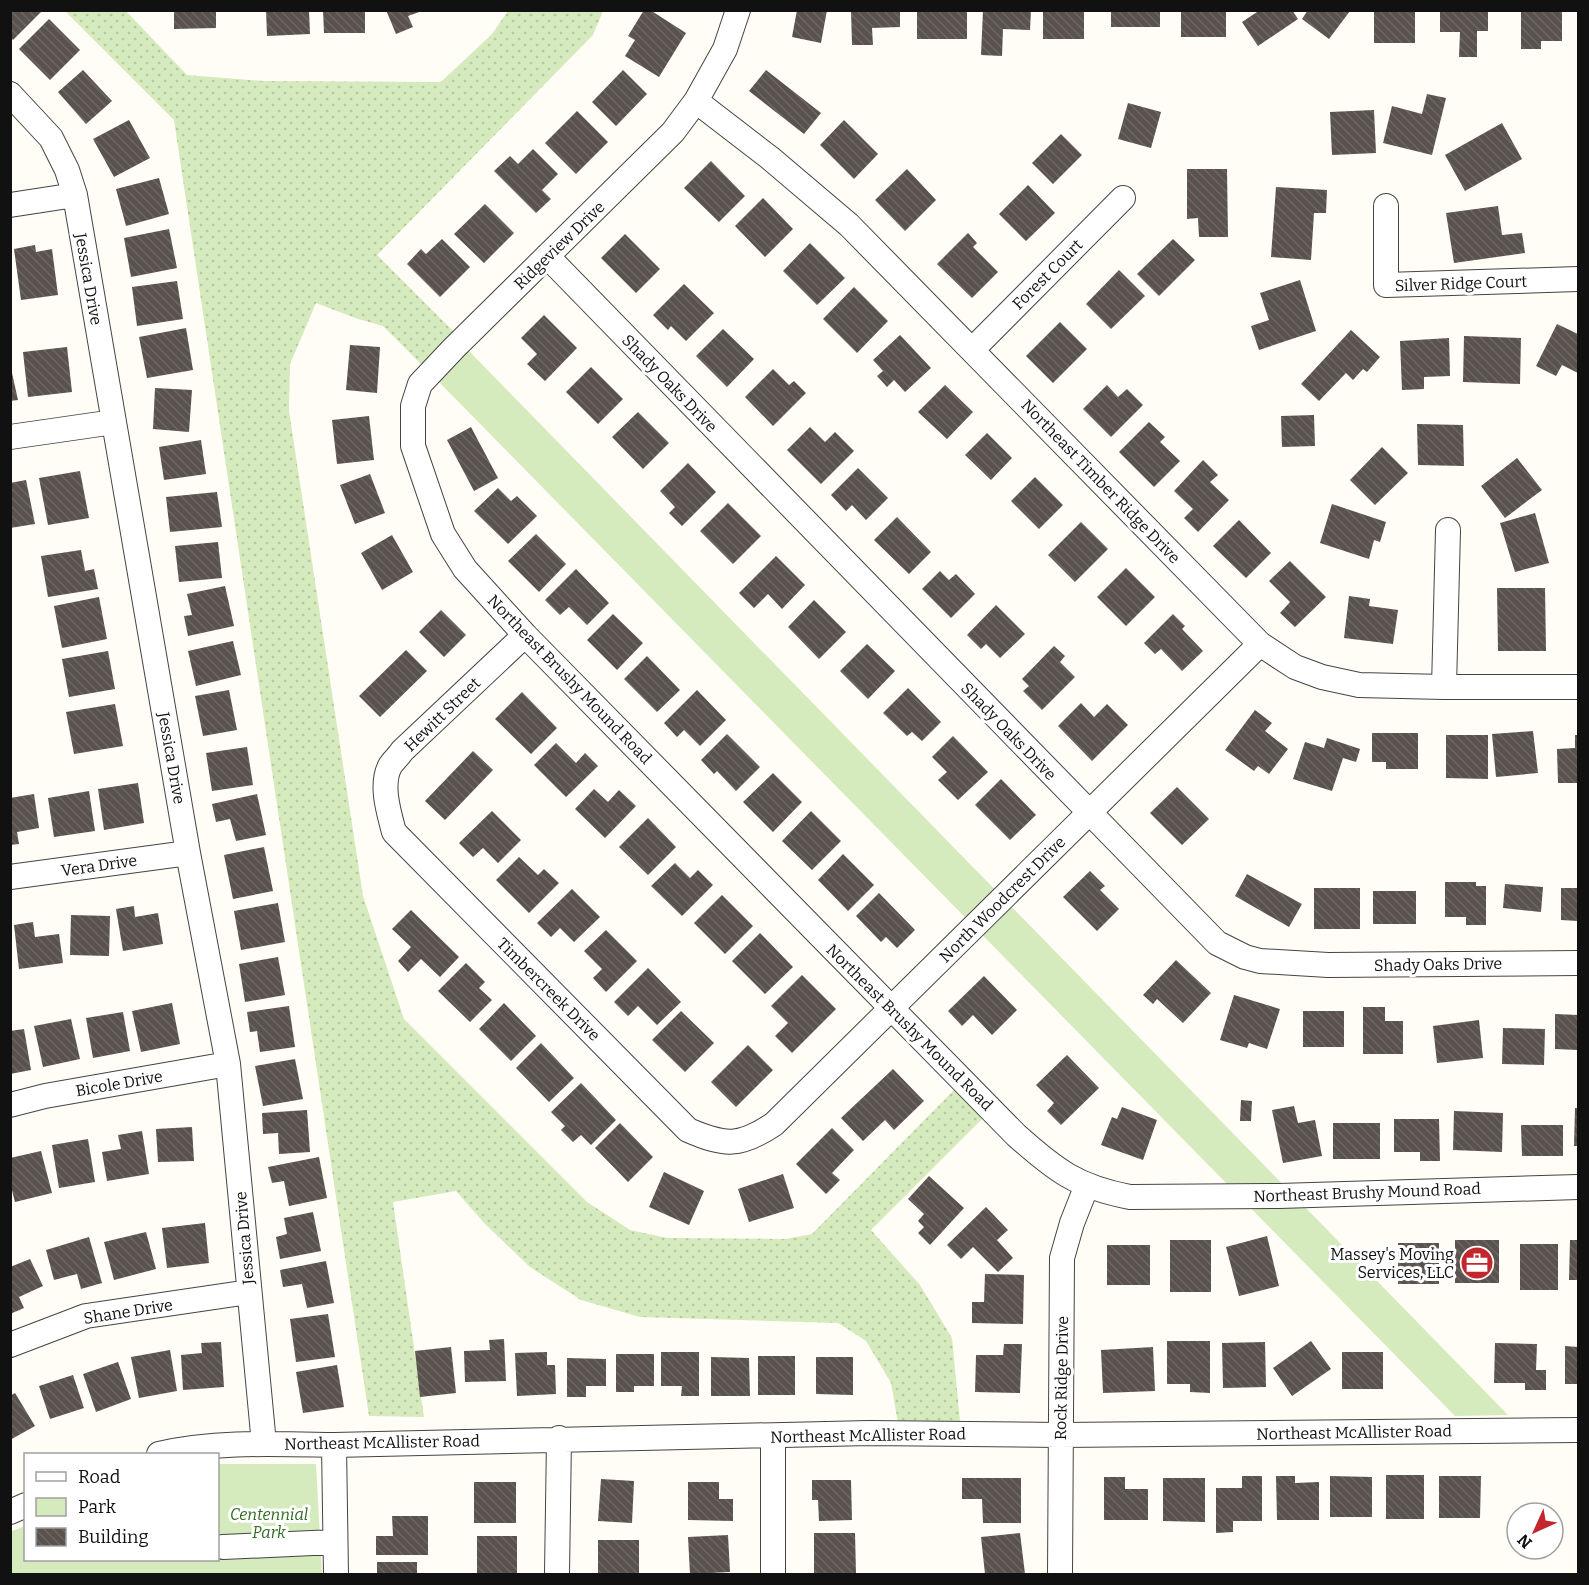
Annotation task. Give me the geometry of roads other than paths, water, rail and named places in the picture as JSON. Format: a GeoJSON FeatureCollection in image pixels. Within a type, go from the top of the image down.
{"type":"FeatureCollection","features":[{"type":"Feature","properties":{"kind":"street","name":"Ridgeview Drive"},"geometry":{"type":"LineString","coordinates":[[425,484],[413,446],[413,406],[420,384],[434,367],[674,132],[696,101],[725,49],[738,10]]}},
{"type":"Feature","properties":{"kind":"street","name":"Jessica Drive"},"geometry":{"type":"LineString","coordinates":[[10,94],[55,144],[75,195],[188,853],[228,1064],[264,1444]]}},
{"type":"Feature","properties":{"kind":"street","name":"Northeast Timber Ridge Drive"},"geometry":{"type":"LineString","coordinates":[[696,101],[770,158],[849,225],[1260,644],[1295,667],[1322,677],[1359,685],[1578,687]]}},
{"type":"Feature","properties":{"kind":"street"},"geometry":{"type":"LineString","coordinates":[[10,205],[75,195]]}},
{"type":"Feature","properties":{"kind":"street","name":"Forest Court"},"geometry":{"type":"LineString","coordinates":[[972,350],[1123,198]]}},
{"type":"Feature","properties":{"kind":"street","name":"Silver Ridge Court"},"geometry":{"type":"LineString","coordinates":[[1386,206],[1386,285],[1578,279]]}},
{"type":"Feature","properties":{"kind":"street","name":"Shady Oaks Drive"},"geometry":{"type":"LineString","coordinates":[[547,256],[1217,943],[1245,957],[1260,961],[1328,965],[1578,963]]}},
{"type":"Feature","properties":{"kind":"street"},"geometry":{"type":"LineString","coordinates":[[10,437],[114,422]]}},
{"type":"Feature","properties":{"kind":"street","name":"Northeast Brushy Mound Road"},"geometry":{"type":"LineString","coordinates":[[425,484],[442,534],[465,569],[525,635],[891,1008],[1044,1161],[1064,1175],[1110,1193],[1130,1197],[1578,1187]]}},
{"type":"Feature","properties":{"kind":"street"},"geometry":{"type":"LineString","coordinates":[[1444,687],[1448,530]]}},
{"type":"Feature","properties":{"kind":"street","name":"Hewitt Street"},"geometry":{"type":"LineString","coordinates":[[387,806],[386,784],[389,768],[402,751],[525,635]]}},
{"type":"Feature","properties":{"kind":"street","name":"North Woodcrest Drive"},"geometry":{"type":"LineString","coordinates":[[736,1142],[754,1137],[774,1124],[1260,644]]}},
{"type":"Feature","properties":{"kind":"street","name":"Timbercreek Drive"},"geometry":{"type":"LineString","coordinates":[[387,806],[394,832],[688,1131],[711,1140],[736,1142]]}},
{"type":"Feature","properties":{"kind":"street","name":"Vera Drive"},"geometry":{"type":"LineString","coordinates":[[10,877],[188,853]]}},
{"type":"Feature","properties":{"kind":"street","name":"Bicole Drive"},"geometry":{"type":"LineString","coordinates":[[10,1105],[45,1096],[228,1064]]}},
{"type":"Feature","properties":{"kind":"street","name":"Rock Ridge Drive"},"geometry":{"type":"LineString","coordinates":[[1060,1575],[1062,1258],[1072,1223],[1087,1185]]}},
{"type":"Feature","properties":{"kind":"street","name":"Shane Drive"},"geometry":{"type":"LineString","coordinates":[[10,1345],[86,1317],[249,1292]]}},
{"type":"Feature","properties":{"kind":"street","name":"Northeast McAllister Road"},"geometry":{"type":"LineString","coordinates":[[167,1453],[183,1449],[264,1444],[559,1438],[868,1433],[1060,1434],[1578,1430]]}},
{"type":"Feature","properties":{"kind":"street"},"geometry":{"type":"LineString","coordinates":[[773,1436],[773,1575]]}},
{"type":"Feature","properties":{"kind":"street"},"geometry":{"type":"LineString","coordinates":[[557,1575],[559,1438]]}},
{"type":"Feature","properties":{"kind":"street"},"geometry":{"type":"LineString","coordinates":[[334,1444],[336,1575]]}},
{"type":"Feature","properties":{"kind":"street"},"geometry":{"type":"LineString","coordinates":[[10,1512],[24,1505]]}},
{"type":"Feature","properties":{"kind":"street"},"geometry":{"type":"LineString","coordinates":[[223,1547],[335,1542]]}},
{"type":"Feature","properties":{"kind":"place","name":"Massey's Moving Services, LLC"},"geometry":{"type":"Point","coordinates":[1477,1263]}},
{"type":"Feature","properties":{"kind":"park label","name":"Centennial Park"},"geometry":{"type":"Point","coordinates":[269,1523]}}]}
